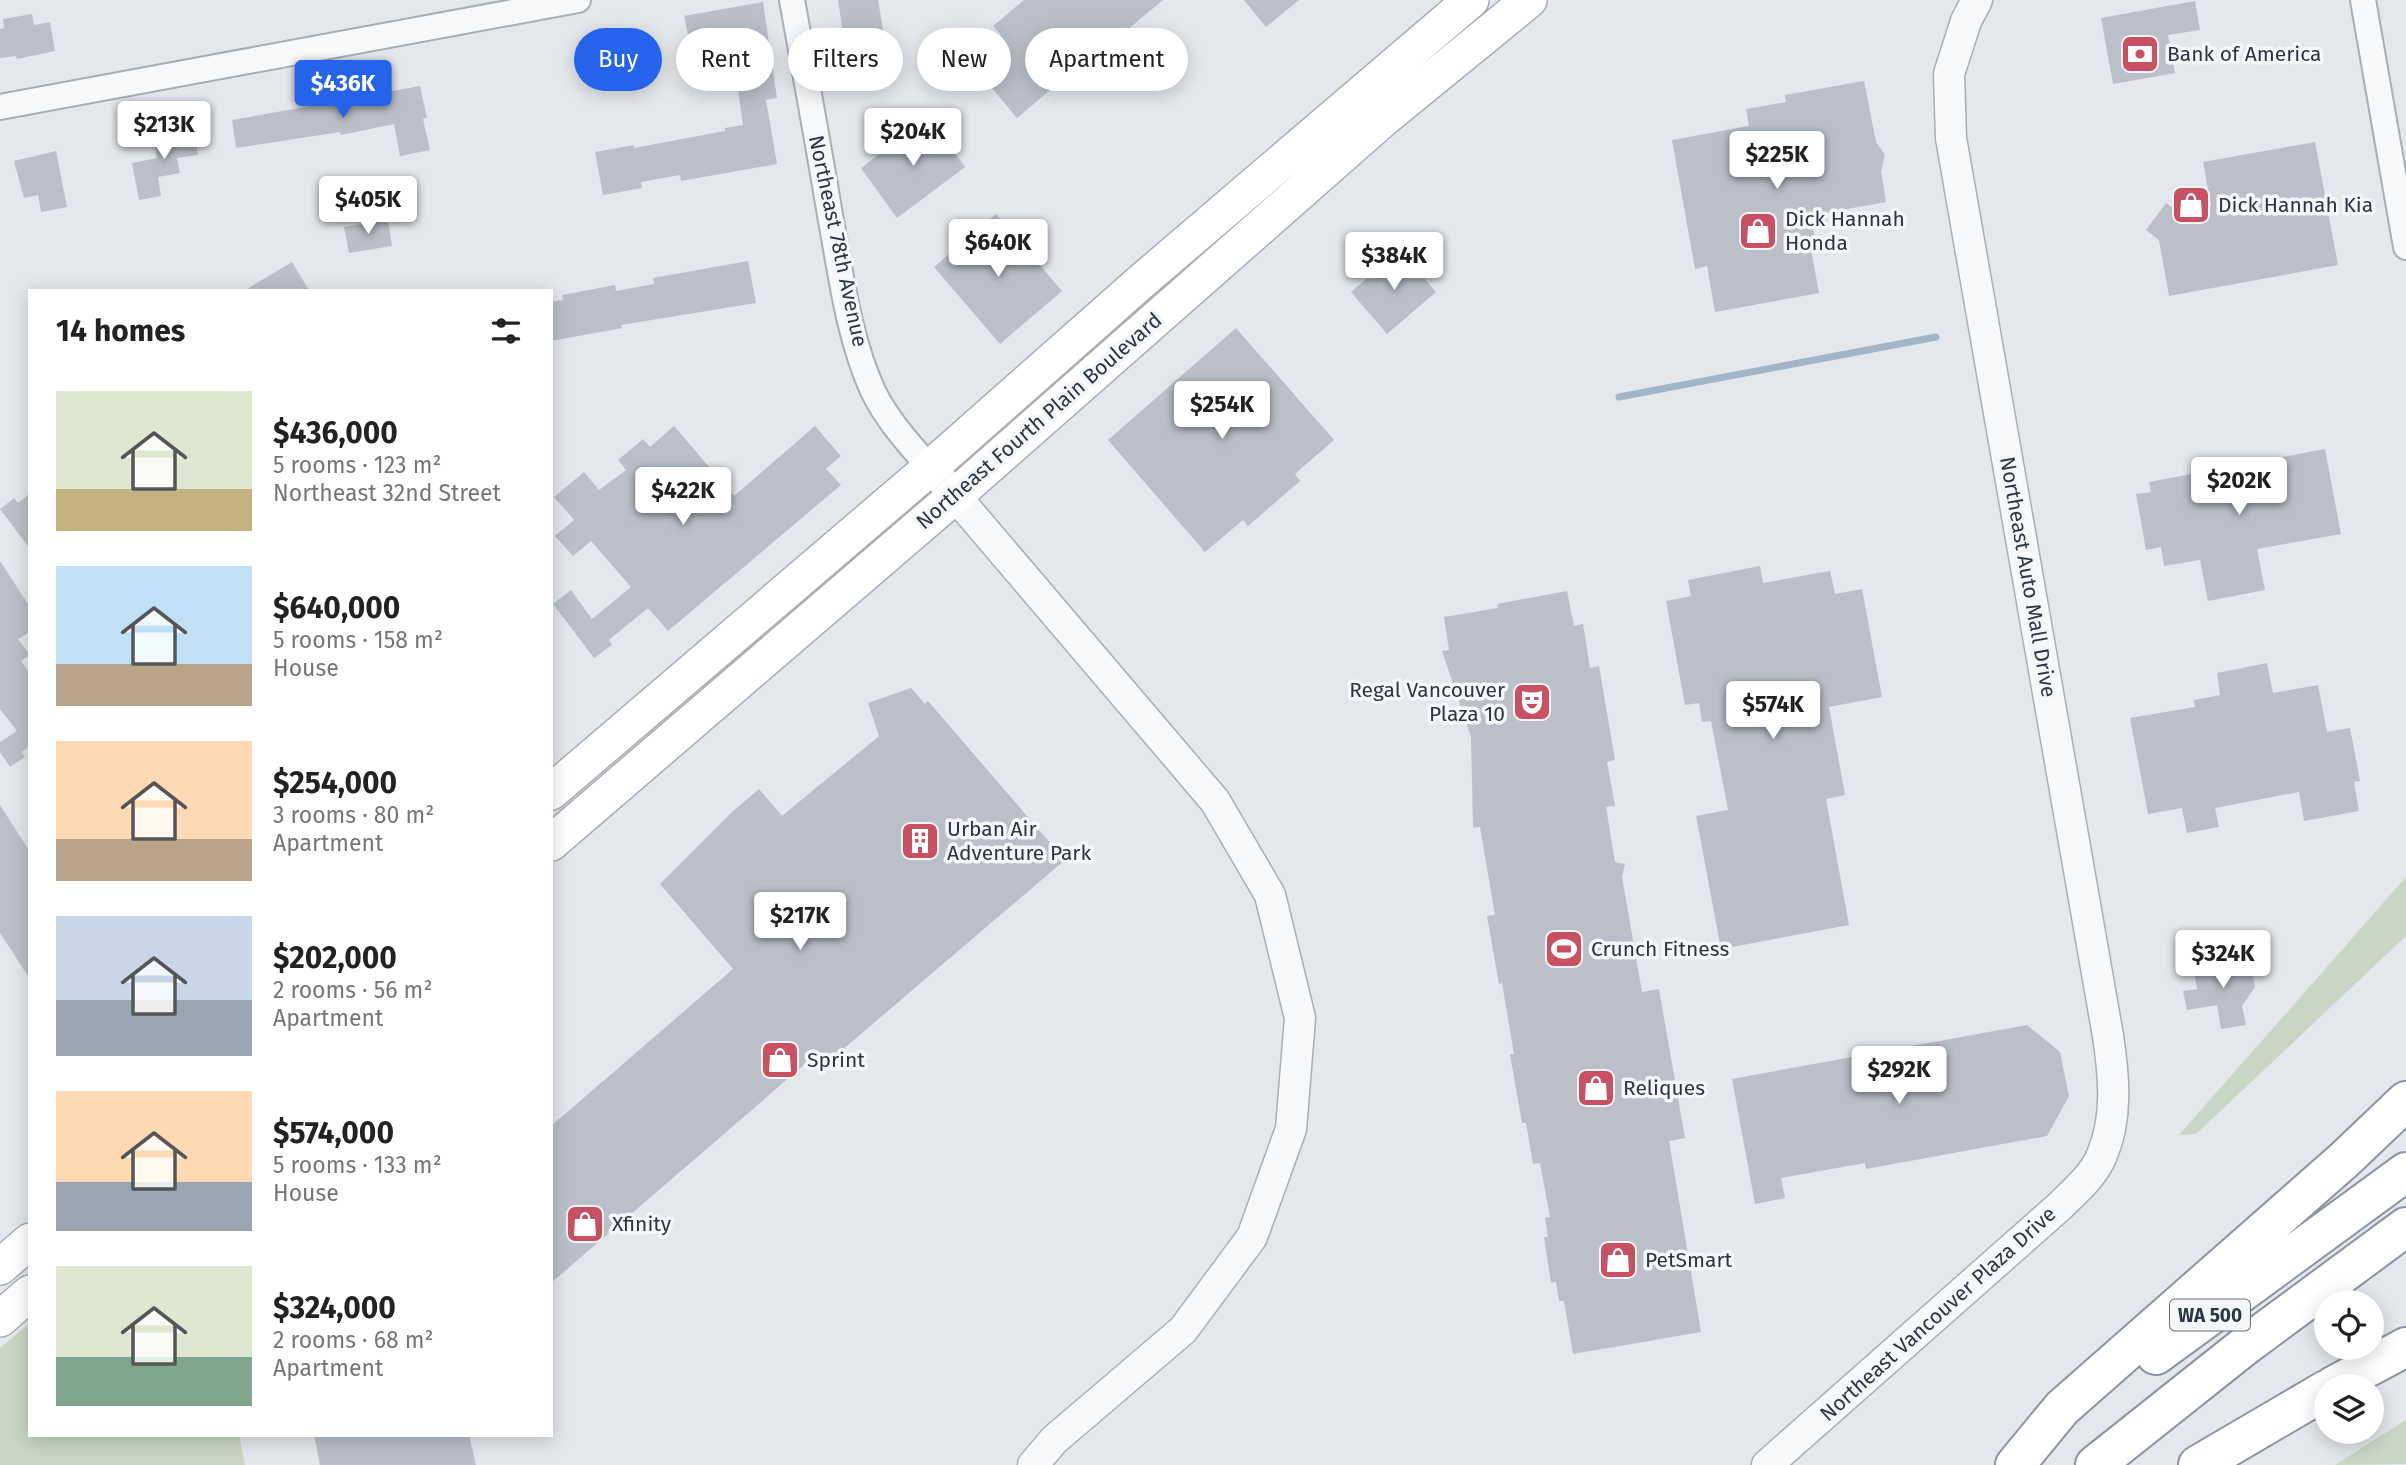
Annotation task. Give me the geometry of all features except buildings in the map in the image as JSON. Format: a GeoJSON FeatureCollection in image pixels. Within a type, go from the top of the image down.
{"type":"FeatureCollection","features":[{"type":"Feature","properties":{"kind":"highway"},"geometry":{"type":"LineString","coordinates":[[2017,1465],[2062,1408],[2344,1160],[2406,1101]]}},
{"type":"Feature","properties":{"kind":"highway","name":"WA 500"},"geometry":{"type":"LineString","coordinates":[[2017,1465],[2124,1379],[2406,1172]]}},
{"type":"Feature","properties":{"kind":"highway","name":"WA 500"},"geometry":{"type":"LineString","coordinates":[[2095,1465],[2246,1345],[2406,1227]]}},
{"type":"Feature","properties":{"kind":"highway"},"geometry":{"type":"LineString","coordinates":[[2355,1374],[2406,1347]]}},
{"type":"Feature","properties":{"kind":"highway"},"geometry":{"type":"LineString","coordinates":[[2198,1465],[2314,1397]]}},
{"type":"Feature","properties":{"kind":"main road","name":"Northeast Fourth Plain Boulevard"},"geometry":{"type":"LineString","coordinates":[[553,790],[1471,0]]}},
{"type":"Feature","properties":{"kind":"main road"},"geometry":{"type":"LineString","coordinates":[[1382,120],[1392,94],[1500,0]]}},
{"type":"Feature","properties":{"kind":"main road","name":"Northeast Fourth Plain Boulevard"},"geometry":{"type":"LineString","coordinates":[[553,841],[956,495],[1382,120],[1529,0]]}},
{"type":"Feature","properties":{"kind":"main road"},"geometry":{"type":"LineString","coordinates":[[0,1267],[28,1243]]}},
{"type":"Feature","properties":{"kind":"main road"},"geometry":{"type":"LineString","coordinates":[[0,1319],[28,1295]]}},
{"type":"Feature","properties":{"kind":"street"},"geometry":{"type":"LineString","coordinates":[[0,107],[578,0]]}},
{"type":"Feature","properties":{"kind":"street","name":"Northeast 78th Avenue"},"geometry":{"type":"LineString","coordinates":[[792,0],[842,284],[855,338],[873,390],[904,439],[956,495],[1215,801],[1270,895],[1300,1018],[1291,1129],[1252,1237],[1183,1330],[1054,1440],[1033,1465]]}},
{"type":"Feature","properties":{"kind":"street","name":"Northeast Auto Mall Drive"},"geometry":{"type":"LineString","coordinates":[[1977,0],[1966,21],[1949,74],[1951,138],[2109,1046],[2115,1089],[2110,1129],[2102,1157]]}},
{"type":"Feature","properties":{"kind":"street"},"geometry":{"type":"LineString","coordinates":[[2363,0],[2406,247]]}},
{"type":"Feature","properties":{"kind":"street","name":"Northeast Vancouver Plaza Drive"},"geometry":{"type":"LineString","coordinates":[[1767,1465],[2060,1206],[2102,1157]]}},
{"type":"Feature","properties":{"kind":"green space"},"geometry":{"type":"Polygon","coordinates":[[[2406,877],[2406,936],[2196,1134],[2179,1135],[2406,877]]]}},
{"type":"Feature","properties":{"kind":"green space"},"geometry":{"type":"Polygon","coordinates":[[[28,1325],[28,1437],[239,1437],[245,1465],[0,1465],[0,1348],[28,1325]]]}},
{"type":"Feature","properties":{"kind":"green space"},"geometry":{"type":"Polygon","coordinates":[[[2406,1420],[2406,1464],[2335,1465],[2368,1444],[2384,1444],[2384,1434],[2406,1420]]]}},
{"type":"Feature","properties":{"kind":"waterway"},"geometry":{"type":"LineString","coordinates":[[1619,397],[1936,337]]}},
{"type":"Feature","properties":{"kind":"place","name":"Bank of America"},"geometry":{"type":"Point","coordinates":[2140,54]}},
{"type":"Feature","properties":{"kind":"place","name":"Dick Hannah Kia"},"geometry":{"type":"Point","coordinates":[2191,205]}},
{"type":"Feature","properties":{"kind":"place","name":"Dick Hannah Honda"},"geometry":{"type":"Point","coordinates":[1758,231]}},
{"type":"Feature","properties":{"kind":"place","name":"Regal Vancouver Plaza 10"},"geometry":{"type":"Point","coordinates":[1532,702]}},
{"type":"Feature","properties":{"kind":"place","name":"Urban Air Adventure Park"},"geometry":{"type":"Point","coordinates":[920,841]}},
{"type":"Feature","properties":{"kind":"place","name":"Crunch Fitness"},"geometry":{"type":"Point","coordinates":[1564,949]}},
{"type":"Feature","properties":{"kind":"place","name":"Sprint"},"geometry":{"type":"Point","coordinates":[780,1060]}},
{"type":"Feature","properties":{"kind":"place","name":"Reliques"},"geometry":{"type":"Point","coordinates":[1596,1088]}},
{"type":"Feature","properties":{"kind":"place","name":"Xfinity"},"geometry":{"type":"Point","coordinates":[585,1224]}},
{"type":"Feature","properties":{"kind":"place","name":"PetSmart"},"geometry":{"type":"Point","coordinates":[1618,1260]}}]}
